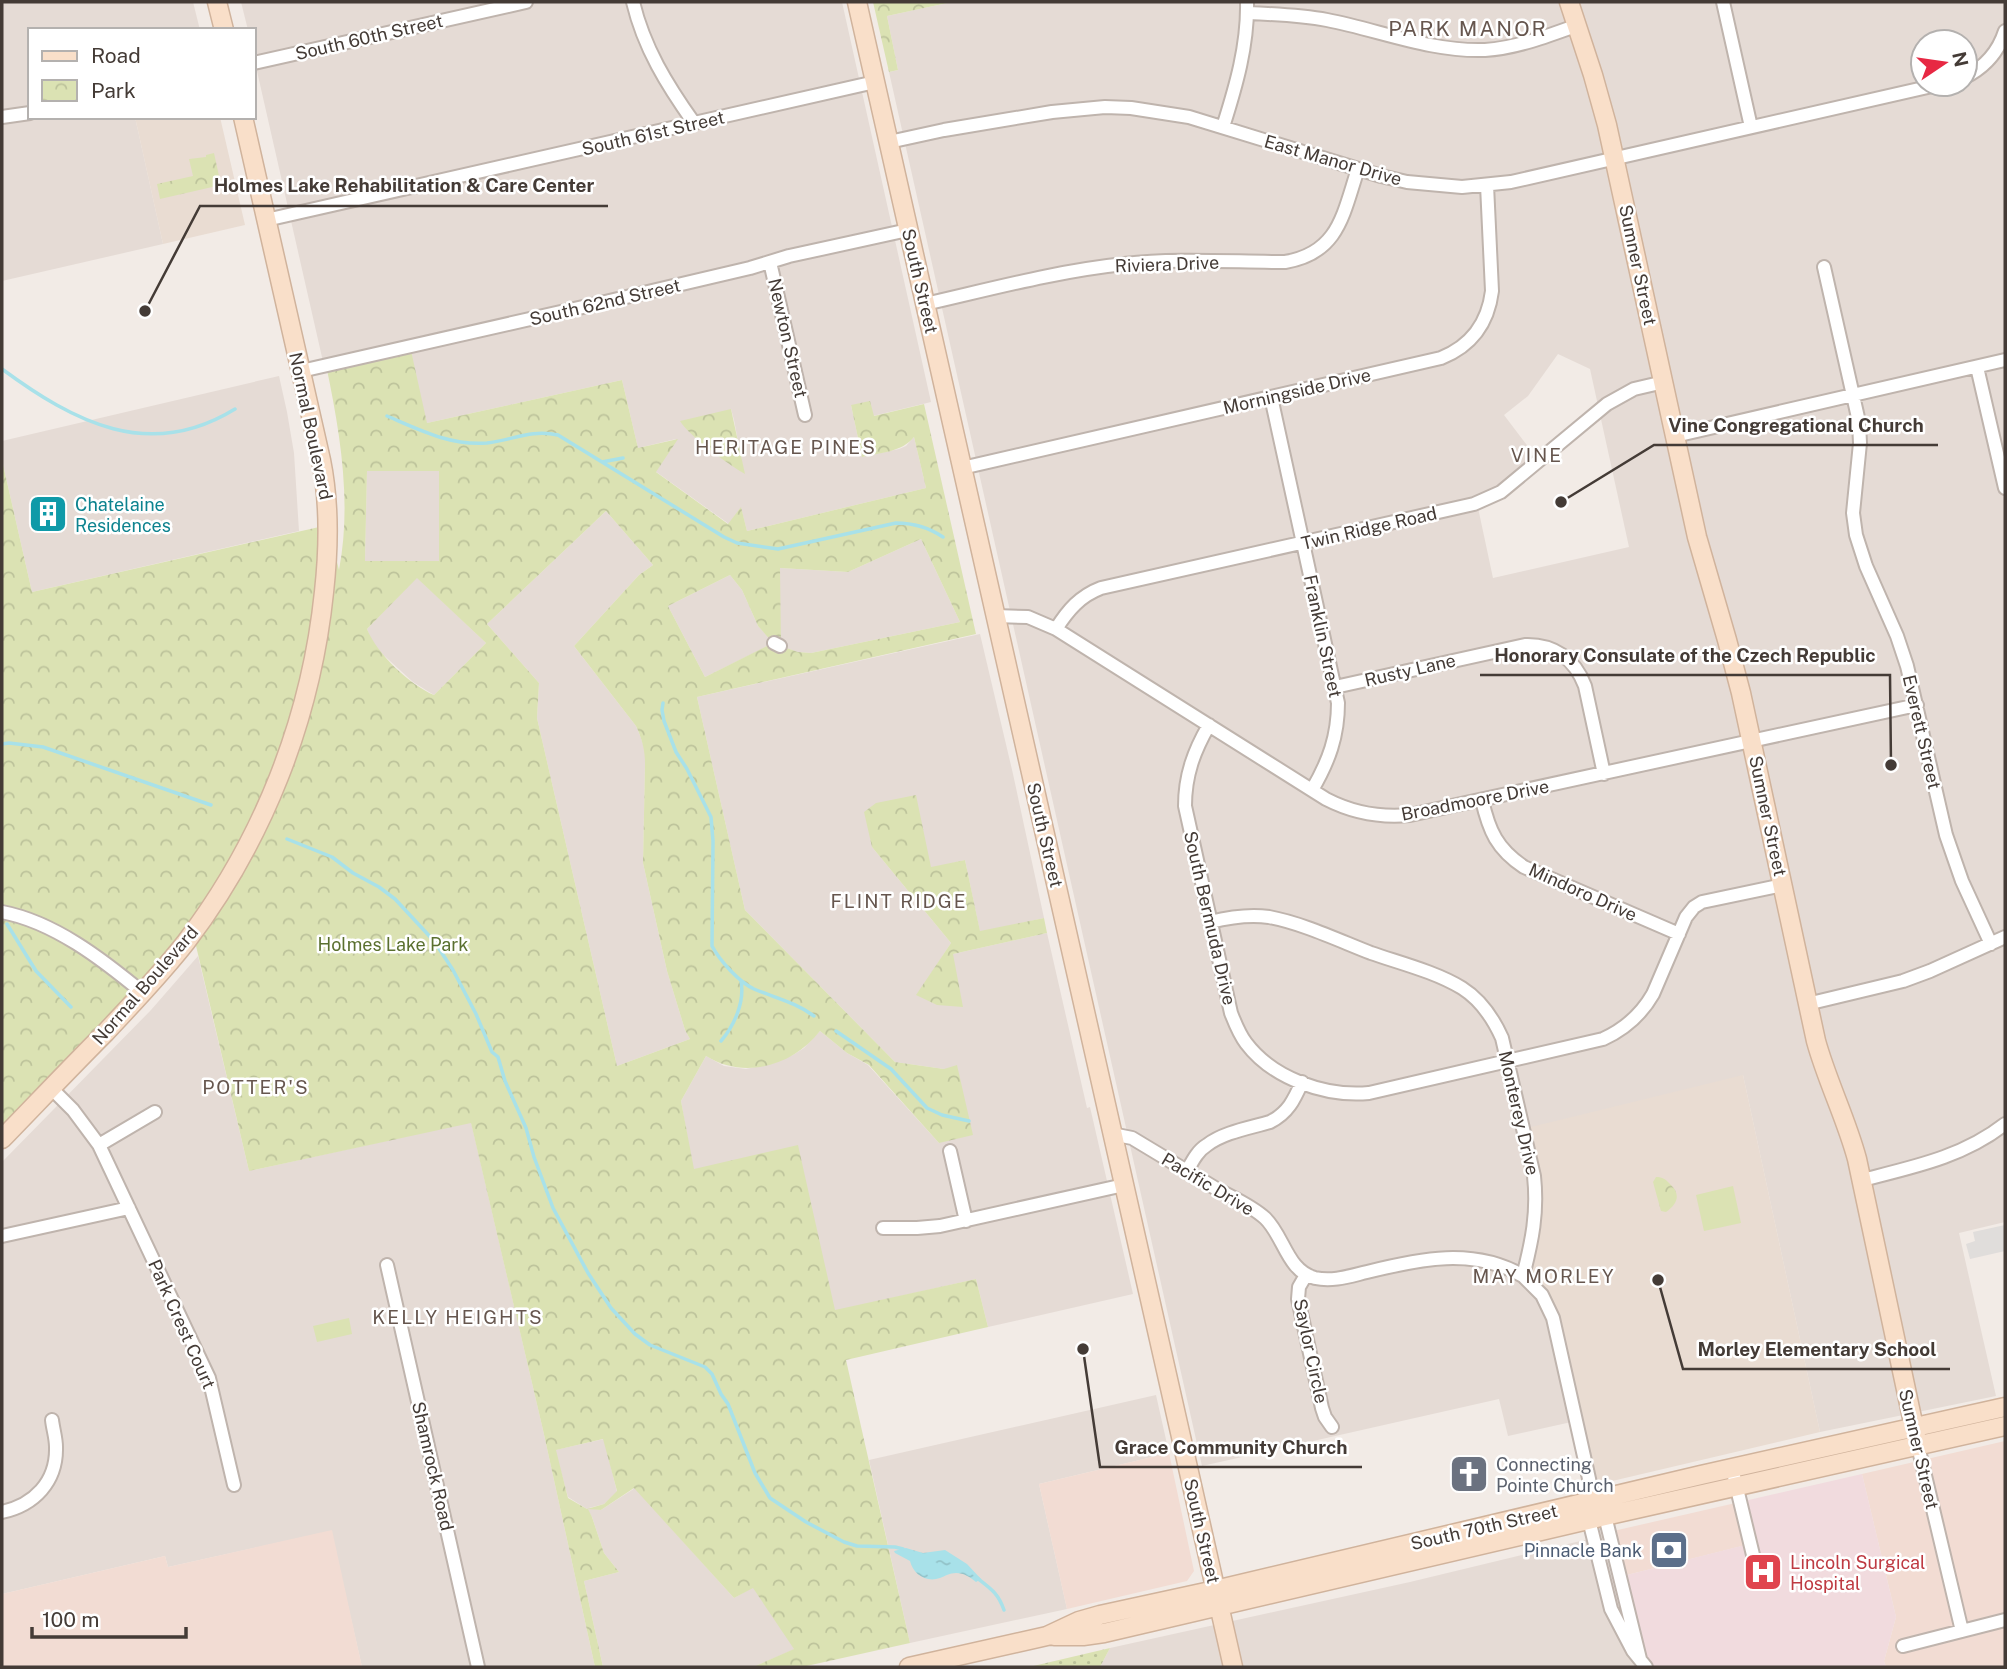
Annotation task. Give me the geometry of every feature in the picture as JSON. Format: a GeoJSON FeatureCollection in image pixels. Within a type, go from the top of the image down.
{"type":"FeatureCollection","features":[{"type":"Feature","properties":{"kind":"main road"},"geometry":{"type":"LineString","coordinates":[[217,2],[224,28]]}},
{"type":"Feature","properties":{"kind":"main road","name":"South Street"},"geometry":{"type":"LineString","coordinates":[[857,2],[1233,1667]]}},
{"type":"Feature","properties":{"kind":"main road","name":"Sumner Street"},"geometry":{"type":"LineString","coordinates":[[1569,2],[1593,75],[1615,159],[1697,537],[1727,640],[1820,1057],[1849,1131],[1862,1180],[1916,1437]]}},
{"type":"Feature","properties":{"kind":"main road","name":"Normal Boulevard"},"geometry":{"type":"LineString","coordinates":[[2,1139],[143,993],[198,927],[261,820],[298,724],[308,687],[323,602],[328,518],[324,475],[243,119]]}},
{"type":"Feature","properties":{"kind":"main road","name":"South 70th Street"},"geometry":{"type":"LineString","coordinates":[[1217,1599],[1736,1488],[1916,1437],[2005,1408]]}},
{"type":"Feature","properties":{"kind":"main road","name":"South 70th Street"},"geometry":{"type":"LineString","coordinates":[[909,1667],[1047,1636],[1104,1633],[1217,1599],[1732,1468],[1916,1437],[2005,1426]]}},
{"type":"Feature","properties":{"kind":"street","name":"South 60th Street"},"geometry":{"type":"LineString","coordinates":[[256,62],[472,8],[526,2]]}},
{"type":"Feature","properties":{"kind":"street"},"geometry":{"type":"LineString","coordinates":[[633,2],[654,63],[694,123]]}},
{"type":"Feature","properties":{"kind":"street"},"geometry":{"type":"LineString","coordinates":[[1723,2],[1751,127]]}},
{"type":"Feature","properties":{"kind":"street"},"geometry":{"type":"LineString","coordinates":[[1223,127],[1240,67],[1247,7],[1327,20],[1461,49],[1507,47],[1530,42],[1577,25]]}},
{"type":"Feature","properties":{"kind":"street"},"geometry":{"type":"LineString","coordinates":[[1979,68],[1996,52],[2005,31]]}},
{"type":"Feature","properties":{"kind":"street","name":"South 61st Street"},"geometry":{"type":"LineString","coordinates":[[266,220],[875,82]]}},
{"type":"Feature","properties":{"kind":"street","name":"East Manor Drive"},"geometry":{"type":"LineString","coordinates":[[889,142],[1052,112],[1105,107],[1161,111],[1407,182],[1462,187],[1511,182],[1909,91]]}},
{"type":"Feature","properties":{"kind":"street"},"geometry":{"type":"LineString","coordinates":[[2,117],[28,113]]}},
{"type":"Feature","properties":{"kind":"street","name":"Riviera Drive"},"geometry":{"type":"LineString","coordinates":[[925,304],[1050,276],[1126,264],[1298,260],[1321,249],[1337,229],[1357,169]]}},
{"type":"Feature","properties":{"kind":"street","name":"Morningside Drive"},"geometry":{"type":"LineString","coordinates":[[962,468],[1441,358],[1453,353],[1473,338],[1488,313],[1492,291],[1487,185]]}},
{"type":"Feature","properties":{"kind":"street","name":"South 62nd Street"},"geometry":{"type":"LineString","coordinates":[[300,371],[908,230]]}},
{"type":"Feature","properties":{"kind":"street","name":"Newton Street"},"geometry":{"type":"LineString","coordinates":[[771,261],[806,415]]}},
{"type":"Feature","properties":{"kind":"street","name":"Everett Street"},"geometry":{"type":"LineString","coordinates":[[1824,267],[1859,422],[1860,443],[1853,513],[1856,535],[1866,566],[1908,666],[1946,835],[1962,880],[1991,944]]}},
{"type":"Feature","properties":{"kind":"street"},"geometry":{"type":"LineString","coordinates":[[1675,436],[2005,360]]}},
{"type":"Feature","properties":{"kind":"street"},"geometry":{"type":"LineString","coordinates":[[1977,367],[2005,488]]}},
{"type":"Feature","properties":{"kind":"street","name":"Twin Ridge Road"},"geometry":{"type":"LineString","coordinates":[[1056,628],[1081,598],[1101,588],[1488,499],[1501,492],[1607,404],[1634,389],[1664,382]]}},
{"type":"Feature","properties":{"kind":"street","name":"Franklin Street"},"geometry":{"type":"LineString","coordinates":[[1271,397],[1335,687],[1338,722],[1335,741],[1329,759],[1312,790]]}},
{"type":"Feature","properties":{"kind":"street","name":"Broadmoore Drive"},"geometry":{"type":"LineString","coordinates":[[995,616],[1028,617],[1056,628],[1312,790],[1340,806],[1378,816],[1410,815],[1917,705]]}},
{"type":"Feature","properties":{"kind":"street","name":"Rusty Lane"},"geometry":{"type":"LineString","coordinates":[[1335,687],[1525,645],[1548,647],[1565,656],[1581,676],[1604,774]]}},
{"type":"Feature","properties":{"kind":"street","name":"South Bermuda Drive"},"geometry":{"type":"LineString","coordinates":[[1209,725],[1191,760],[1185,793],[1187,818],[1231,1013],[1238,1031],[1256,1055],[1268,1065],[1302,1082],[1339,1093],[1369,1093],[1603,1039],[1626,1026],[1653,994],[1689,912],[1702,902],[1783,885]]}},
{"type":"Feature","properties":{"kind":"street","name":"Mindoro Drive"},"geometry":{"type":"LineString","coordinates":[[1482,800],[1492,834],[1499,845],[1524,867],[1679,934]]}},
{"type":"Feature","properties":{"kind":"street"},"geometry":{"type":"LineString","coordinates":[[2,912],[39,924],[73,943],[123,976],[143,993]]}},
{"type":"Feature","properties":{"kind":"street","name":"Monterey Drive"},"geometry":{"type":"LineString","coordinates":[[1210,922],[1252,915],[1283,920],[1449,981],[1463,989],[1486,1010],[1502,1038],[1534,1176],[1536,1198],[1532,1239],[1523,1276]]}},
{"type":"Feature","properties":{"kind":"street"},"geometry":{"type":"LineString","coordinates":[[1807,1004],[1903,981],[2005,937]]}},
{"type":"Feature","properties":{"kind":"street"},"geometry":{"type":"LineString","coordinates":[[1186,1171],[1205,1145],[1278,1118],[1294,1101],[1302,1082]]}},
{"type":"Feature","properties":{"kind":"street","name":"Park Crest Court"},"geometry":{"type":"LineString","coordinates":[[51,1088],[73,1110],[99,1145],[209,1378],[234,1485]]}},
{"type":"Feature","properties":{"kind":"street"},"geometry":{"type":"LineString","coordinates":[[99,1145],[155,1112]]}},
{"type":"Feature","properties":{"kind":"street"},"geometry":{"type":"LineString","coordinates":[[1862,1180],[1932,1163],[1956,1154],[2005,1124]]}},
{"type":"Feature","properties":{"kind":"street","name":"Pacific Drive"},"geometry":{"type":"LineString","coordinates":[[1112,1134],[1132,1138],[1255,1211],[1266,1219],[1281,1238],[1292,1261],[1306,1275]]}},
{"type":"Feature","properties":{"kind":"street"},"geometry":{"type":"LineString","coordinates":[[950,1151],[967,1221]]}},
{"type":"Feature","properties":{"kind":"street"},"geometry":{"type":"LineString","coordinates":[[883,1228],[917,1228],[967,1221],[1124,1185]]}},
{"type":"Feature","properties":{"kind":"street"},"geometry":{"type":"LineString","coordinates":[[2,1236],[129,1208]]}},
{"type":"Feature","properties":{"kind":"street"},"geometry":{"type":"LineString","coordinates":[[1306,1275],[1338,1279],[1406,1262],[1452,1257],[1500,1265],[1523,1276],[1542,1295],[1553,1318],[1594,1501],[1611,1608],[1627,1640],[1643,1663]]}},
{"type":"Feature","properties":{"kind":"street","name":"Shamrock Road"},"geometry":{"type":"LineString","coordinates":[[387,1265],[478,1667]]}},
{"type":"Feature","properties":{"kind":"street","name":"Saylor Circle"},"geometry":{"type":"LineString","coordinates":[[1306,1275],[1299,1287],[1298,1299],[1322,1408],[1332,1427]]}},
{"type":"Feature","properties":{"kind":"street"},"geometry":{"type":"LineString","coordinates":[[2,1512],[31,1501],[48,1483],[53,1472],[57,1447],[52,1420]]}},
{"type":"Feature","properties":{"kind":"street","name":"Sumner Street"},"geometry":{"type":"LineString","coordinates":[[1916,1437],[1962,1631]]}},
{"type":"Feature","properties":{"kind":"street"},"geometry":{"type":"LineString","coordinates":[[1732,1468],[1754,1559]]}},
{"type":"Feature","properties":{"kind":"street"},"geometry":{"type":"LineString","coordinates":[[1903,1646],[2005,1620]]}},
{"type":"Feature","properties":{"kind":"shaded area"},"geometry":{"type":"Polygon","coordinates":[[[2,2],[193,2],[200,28],[28,28],[28,119],[135,119],[163,244],[2,281],[2,2]]]}},
{"type":"Feature","properties":{"kind":"shaded area"},"geometry":{"type":"Polygon","coordinates":[[[241,2],[842,2],[931,402],[873,416],[851,405],[862,457],[899,449],[914,437],[926,488],[747,531],[741,508],[729,524],[655,471],[676,439],[638,448],[622,380],[427,423],[324,366],[256,67],[256,28],[248,28],[241,2]],[[731,409],[694,436],[744,473],[734,420],[731,409]]]}},
{"type":"Feature","properties":{"kind":"shaded area"},"geometry":{"type":"Polygon","coordinates":[[[952,2],[2005,2],[2005,1222],[1959,1233],[1996,1396],[1820,1432],[1743,1075],[1542,1295],[1576,1421],[1508,1436],[1499,1399],[1202,1466],[889,72],[898,70],[887,16],[952,2]],[[1558,354],[1528,396],[1504,415],[1539,461],[1477,503],[1493,578],[1629,547],[1590,369],[1558,354]]]}},
{"type":"Feature","properties":{"kind":"shaded area"},"geometry":{"type":"Polygon","coordinates":[[[135,119],[220,119],[245,225],[163,244],[135,119]]]}},
{"type":"Feature","properties":{"kind":"shaded area","name":"Chatelaine Residences"},"geometry":{"type":"Polygon","coordinates":[[[279,376],[294,453],[299,531],[32,592],[2,460],[2,441],[279,376]]]}},
{"type":"Feature","properties":{"kind":"shaded area"},"geometry":{"type":"Polygon","coordinates":[[[367,470],[439,471],[439,561],[365,561],[367,470]]]}},
{"type":"Feature","properties":{"kind":"shaded area"},"geometry":{"type":"Polygon","coordinates":[[[606,511],[653,565],[639,575],[574,646],[636,726],[645,751],[643,863],[667,971],[690,1039],[617,1066],[537,718],[539,683],[487,624],[606,511]]]}},
{"type":"Feature","properties":{"kind":"shaded area"},"geometry":{"type":"Polygon","coordinates":[[[921,539],[960,622],[811,653],[780,646],[780,568],[848,572],[921,539]]]}},
{"type":"Feature","properties":{"kind":"shaded area"},"geometry":{"type":"Polygon","coordinates":[[[730,575],[742,590],[758,626],[774,643],[705,677],[668,606],[730,575]]]}},
{"type":"Feature","properties":{"kind":"shaded area"},"geometry":{"type":"Polygon","coordinates":[[[417,577],[486,643],[434,695],[413,682],[378,650],[367,629],[417,577]]]}},
{"type":"Feature","properties":{"kind":"shaded area"},"geometry":{"type":"Polygon","coordinates":[[[980,634],[1044,918],[980,932],[965,860],[932,868],[872,847],[951,943],[917,995],[953,954],[1047,933],[1133,1294],[988,1327],[976,1279],[835,1311],[693,1170],[681,1101],[706,1056],[724,1066],[746,1069],[769,1064],[804,1048],[820,1031],[847,1053],[868,1065],[939,1143],[944,1069],[895,1062],[745,910],[697,697],[980,634]]]}},
{"type":"Feature","properties":{"kind":"shaded area"},"geometry":{"type":"Polygon","coordinates":[[[198,956],[249,1171],[471,1122],[595,1667],[362,1667],[331,1531],[168,1567],[165,1556],[2,1594],[2,1162],[151,1010],[198,956]]]}},
{"type":"Feature","properties":{"kind":"shaded area"},"geometry":{"type":"Polygon","coordinates":[[[1743,1075],[1820,1432],[1591,1486],[1553,1318],[1523,1276],[1535,1220],[1523,1129],[1743,1075]]]}},
{"type":"Feature","properties":{"kind":"shaded area"},"geometry":{"type":"Polygon","coordinates":[[[2005,1225],[2005,1251],[1970,1259],[1966,1244],[1975,1241],[1973,1232],[2005,1225]]]}},
{"type":"Feature","properties":{"kind":"shaded area"},"geometry":{"type":"Polygon","coordinates":[[[1156,1395],[1169,1453],[1039,1484],[1067,1609],[910,1643],[869,1460],[1156,1395]]]}},
{"type":"Feature","properties":{"kind":"shaded area"},"geometry":{"type":"Polygon","coordinates":[[[604,1439],[617,1492],[604,1504],[589,1508],[601,1510],[635,1488],[734,1598],[753,1587],[795,1649],[753,1667],[603,1667],[584,1581],[619,1572],[604,1553],[587,1509],[568,1497],[555,1450],[604,1439]]]}},
{"type":"Feature","properties":{"kind":"shaded area"},"geometry":{"type":"Polygon","coordinates":[[[2005,1441],[2005,1667],[1886,1667],[1884,1661],[1896,1617],[1862,1474],[2005,1441]]]}},
{"type":"Feature","properties":{"kind":"shaded area"},"geometry":{"type":"Polygon","coordinates":[[[1169,1453],[1194,1571],[1187,1581],[1067,1609],[1039,1484],[1169,1453]]]}},
{"type":"Feature","properties":{"kind":"shaded area","name":"Lincoln Surgical Hospital"},"geometry":{"type":"Polygon","coordinates":[[[1862,1474],[1896,1617],[1884,1661],[1886,1667],[1646,1667],[1619,1577],[1749,1544],[1740,1502],[1862,1474]]]}},
{"type":"Feature","properties":{"kind":"shaded area"},"geometry":{"type":"Polygon","coordinates":[[[1740,1502],[1750,1544],[1619,1577],[1609,1532],[1740,1502]]]}},
{"type":"Feature","properties":{"kind":"shaded area"},"geometry":{"type":"Polygon","coordinates":[[[332,1530],[362,1667],[2,1667],[2,1594],[165,1556],[168,1567],[332,1530]]]}},
{"type":"Feature","properties":{"kind":"shaded area"},"geometry":{"type":"Polygon","coordinates":[[[1593,1538],[1603,1580],[1646,1667],[1100,1667],[1110,1648],[1410,1582],[1593,1538]]]}},
{"type":"Feature","properties":{"kind":"green space"},"geometry":{"type":"Polygon","coordinates":[[[873,2],[952,2],[887,16],[898,70],[889,72],[873,2]]]}},
{"type":"Feature","properties":{"kind":"green space"},"geometry":{"type":"Polygon","coordinates":[[[214,153],[221,185],[160,199],[157,184],[193,176],[189,159],[214,153]]]}},
{"type":"Feature","properties":{"kind":"green space","name":"Holmes Lake Park"},"geometry":{"type":"Polygon","coordinates":[[[410,346],[427,423],[622,380],[638,448],[678,439],[656,472],[728,524],[741,507],[747,531],[926,488],[914,437],[897,449],[862,457],[851,405],[870,401],[874,416],[924,404],[976,634],[697,697],[745,910],[895,1062],[944,1069],[957,1065],[973,1135],[939,1143],[869,1065],[847,1053],[820,1031],[796,1053],[767,1066],[736,1067],[706,1056],[681,1101],[694,1169],[798,1145],[835,1310],[976,1279],[988,1327],[846,1360],[910,1643],[802,1667],[753,1667],[794,1649],[753,1588],[734,1598],[634,1488],[601,1510],[588,1509],[604,1553],[619,1572],[584,1581],[603,1667],[595,1667],[471,1123],[249,1171],[193,933],[2,1139],[2,460],[32,592],[328,525],[339,570],[344,519],[343,467],[326,365],[410,346]],[[367,471],[365,561],[439,561],[439,471],[367,471]],[[606,511],[487,624],[539,683],[537,718],[617,1066],[690,1039],[667,971],[643,863],[645,764],[641,740],[636,726],[574,646],[639,575],[653,565],[606,511]],[[921,539],[848,572],[780,568],[781,646],[798,652],[811,653],[960,622],[921,539]],[[730,575],[668,606],[705,677],[773,643],[758,626],[742,590],[730,575]],[[417,578],[367,629],[378,648],[395,668],[434,695],[486,643],[417,578]],[[603,1439],[556,1450],[568,1498],[587,1509],[604,1504],[617,1491],[603,1439]]]}},
{"type":"Feature","properties":{"kind":"green space"},"geometry":{"type":"Polygon","coordinates":[[[731,409],[745,474],[700,442],[680,421],[731,409]]]}},
{"type":"Feature","properties":{"kind":"green space"},"geometry":{"type":"Polygon","coordinates":[[[916,795],[931,867],[965,860],[980,931],[1044,918],[1047,933],[953,954],[963,1007],[937,1005],[916,995],[951,943],[872,847],[864,812],[876,803],[916,795]]]}},
{"type":"Feature","properties":{"kind":"green space"},"geometry":{"type":"Polygon","coordinates":[[[1656,1177],[1665,1180],[1676,1191],[1677,1199],[1666,1212],[1661,1211],[1653,1182],[1656,1177]]]}},
{"type":"Feature","properties":{"kind":"green space"},"geometry":{"type":"Polygon","coordinates":[[[1733,1186],[1741,1223],[1704,1231],[1696,1195],[1733,1186]]]}},
{"type":"Feature","properties":{"kind":"green space"},"geometry":{"type":"Polygon","coordinates":[[[349,1318],[352,1334],[317,1342],[313,1326],[349,1318]]]}},
{"type":"Feature","properties":{"kind":"green space"},"geometry":{"type":"Polygon","coordinates":[[[1110,1648],[1100,1667],[1029,1667],[1110,1648]]]}},
{"type":"Feature","properties":{"kind":"water"},"geometry":{"type":"Polygon","coordinates":[[[906,1548],[923,1553],[945,1550],[967,1564],[981,1579],[976,1582],[956,1573],[935,1579],[925,1578],[914,1570],[910,1561],[894,1551],[906,1548]]]}},
{"type":"Feature","properties":{"kind":"waterway"},"geometry":{"type":"LineString","coordinates":[[2,369],[57,405],[85,419],[113,429],[142,434],[172,433],[203,425],[235,409]]}},
{"type":"Feature","properties":{"kind":"waterway"},"geometry":{"type":"LineString","coordinates":[[387,416],[436,436],[461,442],[487,443],[539,433],[558,435],[737,543],[778,549],[896,523],[921,526],[943,537]]}},
{"type":"Feature","properties":{"kind":"waterway"},"geometry":{"type":"LineString","coordinates":[[602,462],[623,458]]}},
{"type":"Feature","properties":{"kind":"waterway"},"geometry":{"type":"LineString","coordinates":[[663,703],[664,721],[676,752],[711,817],[712,946],[730,970],[748,986],[814,1016]]}},
{"type":"Feature","properties":{"kind":"waterway"},"geometry":{"type":"LineString","coordinates":[[2,744],[43,747],[211,805]]}},
{"type":"Feature","properties":{"kind":"waterway"},"geometry":{"type":"LineString","coordinates":[[287,839],[332,857],[353,873],[379,887],[395,899],[434,941],[476,1014],[492,1052],[498,1057],[553,1208],[588,1273],[611,1308],[635,1334],[650,1345],[705,1367],[712,1374],[728,1404],[755,1473],[770,1498],[806,1522],[844,1542],[857,1546],[903,1549]]}},
{"type":"Feature","properties":{"kind":"waterway"},"geometry":{"type":"LineString","coordinates":[[7,924],[36,971],[71,1007]]}},
{"type":"Feature","properties":{"kind":"waterway"},"geometry":{"type":"LineString","coordinates":[[721,1041],[737,1013],[741,981]]}},
{"type":"Feature","properties":{"kind":"waterway"},"geometry":{"type":"LineString","coordinates":[[836,1031],[891,1069],[927,1108],[942,1115],[969,1121]]}},
{"type":"Feature","properties":{"kind":"waterway"},"geometry":{"type":"LineString","coordinates":[[977,1578],[997,1595],[1004,1610]]}},
{"type":"Feature","properties":{"kind":"place","name":"Holmes Lake Rehabilitation & Care Center"},"geometry":{"type":"Point","coordinates":[145,311]}},
{"type":"Feature","properties":{"kind":"place","name":"Vine Congregational Church"},"geometry":{"type":"Point","coordinates":[1561,502]}},
{"type":"Feature","properties":{"kind":"place","name":"Chatelaine Residences"},"geometry":{"type":"Point","coordinates":[48,514]}},
{"type":"Feature","properties":{"kind":"place","name":"Honorary Consulate of the Czech Republic"},"geometry":{"type":"Point","coordinates":[1891,765]}},
{"type":"Feature","properties":{"kind":"place","name":"Morley Elementary School"},"geometry":{"type":"Point","coordinates":[1658,1280]}},
{"type":"Feature","properties":{"kind":"place","name":"Grace Community Church"},"geometry":{"type":"Point","coordinates":[1083,1349]}},
{"type":"Feature","properties":{"kind":"place","name":"Connecting Pointe Church"},"geometry":{"type":"Point","coordinates":[1469,1474]}},
{"type":"Feature","properties":{"kind":"place","name":"Pinnacle Bank"},"geometry":{"type":"Point","coordinates":[1669,1550]}},
{"type":"Feature","properties":{"kind":"place","name":"Lincoln Surgical Hospital"},"geometry":{"type":"Point","coordinates":[1763,1572]}},
{"type":"Feature","properties":{"kind":"district","name":"PARK MANOR"},"geometry":{"type":"Point","coordinates":[1468,28]}},
{"type":"Feature","properties":{"kind":"district","name":"HERITAGE PINES"},"geometry":{"type":"Point","coordinates":[786,447]}},
{"type":"Feature","properties":{"kind":"district","name":"VINE"},"geometry":{"type":"Point","coordinates":[1537,455]}},
{"type":"Feature","properties":{"kind":"district","name":"FLINT RIDGE"},"geometry":{"type":"Point","coordinates":[899,901]}},
{"type":"Feature","properties":{"kind":"district","name":"POTTER'S"},"geometry":{"type":"Point","coordinates":[256,1087]}},
{"type":"Feature","properties":{"kind":"district","name":"MAY MORLEY"},"geometry":{"type":"Point","coordinates":[1544,1276]}},
{"type":"Feature","properties":{"kind":"district","name":"KELLY HEIGHTS"},"geometry":{"type":"Point","coordinates":[458,1317]}}]}
